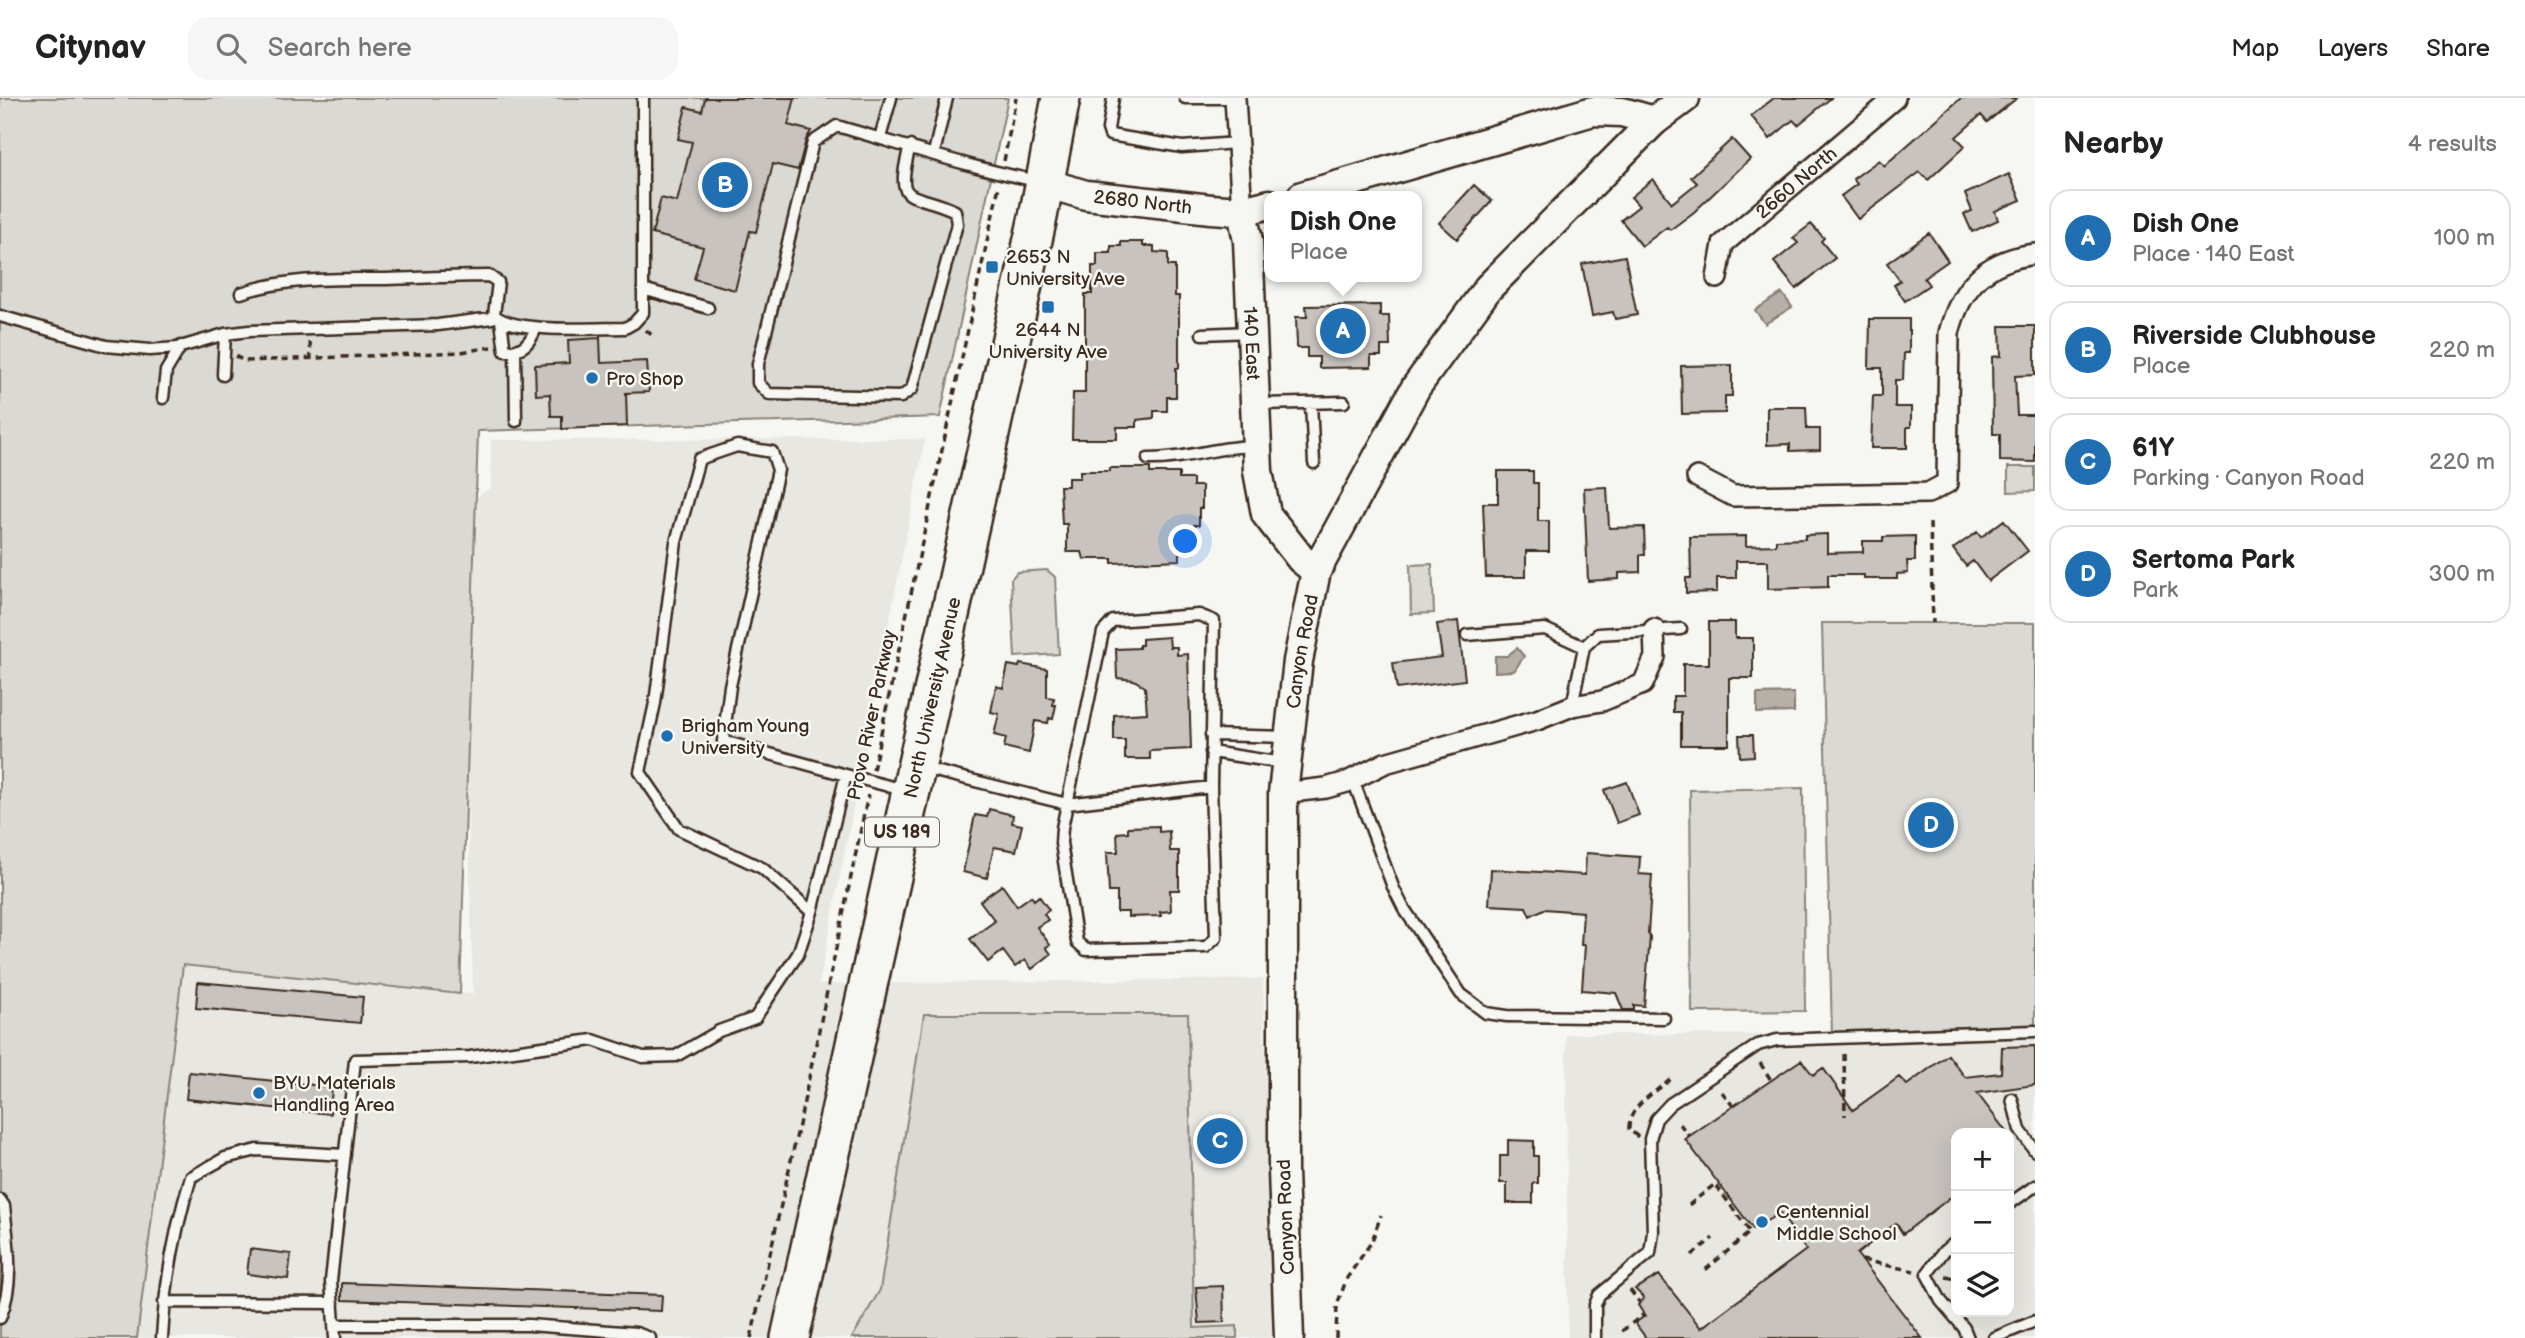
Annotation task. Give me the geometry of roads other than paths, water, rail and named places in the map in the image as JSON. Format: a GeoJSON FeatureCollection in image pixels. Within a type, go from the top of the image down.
{"type":"FeatureCollection","features":[{"type":"Feature","properties":{"kind":"highway","name":"North University Avenue"},"geometry":{"type":"LineString","coordinates":[[790,1338],[1045,183],[1061,98]]}},
{"type":"Feature","properties":{"kind":"main road","name":"Canyon Road"},"geometry":{"type":"LineString","coordinates":[[1289,1338],[1283,1145],[1283,793],[1298,661],[1316,571],[1416,387],[1488,288],[1654,110],[1685,98]]}},
{"type":"Feature","properties":{"kind":"main road"},"geometry":{"type":"LineString","coordinates":[[1319,191],[1592,111],[1654,110]]}},
{"type":"Feature","properties":{"kind":"main road","name":"2680 North"},"geometry":{"type":"LineString","coordinates":[[1045,183],[1086,195],[1242,211]]}},
{"type":"Feature","properties":{"kind":"main road"},"geometry":{"type":"LineString","coordinates":[[1242,211],[1264,205]]}},
{"type":"Feature","properties":{"kind":"main road","name":"140 East"},"geometry":{"type":"LineString","coordinates":[[1242,211],[1248,241],[1256,446],[1266,514],[1301,559],[1316,571]]}},
{"type":"Feature","properties":{"kind":"street","name":"140 East"},"geometry":{"type":"LineString","coordinates":[[1234,98],[1242,211]]}},
{"type":"Feature","properties":{"kind":"street","name":"2660 North"},"geometry":{"type":"LineString","coordinates":[[1717,278],[1723,244],[1895,98]]}},
{"type":"Feature","properties":{"kind":"street"},"geometry":{"type":"LineString","coordinates":[[1697,477],[1733,496],[1928,493],[1947,483],[1948,333],[1954,313],[1964,294],[1979,276],[1998,263],[2035,254]]}},
{"type":"Feature","properties":{"kind":"street"},"geometry":{"type":"LineString","coordinates":[[1283,793],[1326,788],[1353,780],[1385,763],[1537,720],[1572,706],[1602,701],[1643,684],[1655,657],[1654,629]]}},
{"type":"Feature","properties":{"kind":"lane"},"geometry":{"type":"LineString","coordinates":[[0,316],[106,345],[150,350],[249,331],[438,325],[492,318],[536,328],[625,328],[643,313],[643,98]]}},
{"type":"Feature","properties":{"kind":"lane"},"geometry":{"type":"LineString","coordinates":[[880,138],[891,98]]}},
{"type":"Feature","properties":{"kind":"lane"},"geometry":{"type":"LineString","coordinates":[[934,153],[947,98]]}},
{"type":"Feature","properties":{"kind":"lane"},"geometry":{"type":"LineString","coordinates":[[1113,98],[1108,129],[1110,135],[1182,147],[1237,143]]}},
{"type":"Feature","properties":{"kind":"lane"},"geometry":{"type":"LineString","coordinates":[[1185,98],[1234,98]]}},
{"type":"Feature","properties":{"kind":"lane"},"geometry":{"type":"LineString","coordinates":[[910,146],[902,176],[906,191],[916,199],[956,211],[957,224],[912,389],[901,397],[769,394],[758,383],[758,364],[813,142],[837,126],[910,146],[934,153],[1001,174],[1045,183]]}},
{"type":"Feature","properties":{"kind":"lane"},"geometry":{"type":"LineString","coordinates":[[242,293],[273,285],[333,278],[498,275],[498,318],[505,351],[515,351],[528,343],[536,328]]}},
{"type":"Feature","properties":{"kind":"lane"},"geometry":{"type":"LineString","coordinates":[[643,289],[708,307]]}},
{"type":"Feature","properties":{"kind":"lane"},"geometry":{"type":"LineString","coordinates":[[1202,334],[1251,332]]}},
{"type":"Feature","properties":{"kind":"lane"},"geometry":{"type":"LineString","coordinates":[[223,375],[225,334]]}},
{"type":"Feature","properties":{"kind":"lane"},"geometry":{"type":"LineString","coordinates":[[163,398],[166,371],[181,346]]}},
{"type":"Feature","properties":{"kind":"lane"},"geometry":{"type":"LineString","coordinates":[[515,351],[516,421]]}},
{"type":"Feature","properties":{"kind":"lane"},"geometry":{"type":"LineString","coordinates":[[1255,404],[1344,402]]}},
{"type":"Feature","properties":{"kind":"lane"},"geometry":{"type":"LineString","coordinates":[[1311,403],[1314,463]]}},
{"type":"Feature","properties":{"kind":"lane"},"geometry":{"type":"LineString","coordinates":[[812,912],[762,868],[679,829],[640,772],[655,704],[676,542],[699,459],[737,446],[772,452],[778,470],[730,686],[723,741],[871,782],[914,779],[1067,804],[1211,787]]}},
{"type":"Feature","properties":{"kind":"lane"},"geometry":{"type":"LineString","coordinates":[[1148,458],[1184,458],[1234,446],[1256,446]]}},
{"type":"Feature","properties":{"kind":"lane"},"geometry":{"type":"LineString","coordinates":[[1199,615],[1214,621],[1211,736],[1216,938],[1206,947],[1086,950],[1077,942],[1061,843],[1102,632],[1113,621],[1199,615]]}},
{"type":"Feature","properties":{"kind":"lane"},"geometry":{"type":"LineString","coordinates":[[1468,635],[1545,629],[1584,647]]}},
{"type":"Feature","properties":{"kind":"lane"},"geometry":{"type":"LineString","coordinates":[[1572,706],[1584,647],[1598,634],[1681,629]]}},
{"type":"Feature","properties":{"kind":"lane"},"geometry":{"type":"LineString","coordinates":[[1211,736],[1288,751]]}},
{"type":"Feature","properties":{"kind":"lane"},"geometry":{"type":"LineString","coordinates":[[1211,752],[1288,751]]}},
{"type":"Feature","properties":{"kind":"lane"},"geometry":{"type":"LineString","coordinates":[[335,1338],[331,1281],[355,1060],[470,1057],[593,1040],[643,1057],[676,1056],[719,1031],[755,1018],[798,954],[812,912],[846,775]]}},
{"type":"Feature","properties":{"kind":"lane"},"geometry":{"type":"LineString","coordinates":[[1353,780],[1403,907],[1461,993],[1486,1013],[1507,1016],[1664,1018]]}},
{"type":"Feature","properties":{"kind":"lane"},"geometry":{"type":"LineString","coordinates":[[1595,1338],[1595,1305],[1599,1295],[1650,1253],[1653,1233],[1650,1139],[1656,1119],[1670,1104],[1758,1045],[1777,1041],[2035,1031]]}},
{"type":"Feature","properties":{"kind":"lane"},"geometry":{"type":"LineString","coordinates":[[2012,1099],[2020,1130],[2035,1151]]}},
{"type":"Feature","properties":{"kind":"lane"},"geometry":{"type":"LineString","coordinates":[[162,1338],[164,1303],[181,1209],[191,1177],[225,1158],[257,1150],[345,1155]]}},
{"type":"Feature","properties":{"kind":"lane"},"geometry":{"type":"LineString","coordinates":[[2014,1201],[2035,1186]]}},
{"type":"Feature","properties":{"kind":"lane"},"geometry":{"type":"LineString","coordinates":[[0,1200],[4,1206],[10,1258],[9,1286],[0,1318]]}},
{"type":"Feature","properties":{"kind":"lane"},"geometry":{"type":"LineString","coordinates":[[1951,1246],[1927,1274],[1941,1301],[1964,1328],[1968,1338]]}},
{"type":"Feature","properties":{"kind":"lane"},"geometry":{"type":"LineString","coordinates":[[164,1303],[333,1303]]}},
{"type":"Feature","properties":{"kind":"lane"},"geometry":{"type":"LineString","coordinates":[[1994,1338],[2035,1321]]}},
{"type":"Feature","properties":{"kind":"lane"},"geometry":{"type":"LineString","coordinates":[[334,1325],[529,1325],[636,1333],[650,1338]]}},
{"type":"Feature","properties":{"kind":"place","name":"Riverside Clubhouse"},"geometry":{"type":"Point","coordinates":[725,185]}},
{"type":"Feature","properties":{"kind":"place","name":"2653 N University Ave"},"geometry":{"type":"Point","coordinates":[992,267]}},
{"type":"Feature","properties":{"kind":"place","name":"2644 N University Ave"},"geometry":{"type":"Point","coordinates":[1048,307]}},
{"type":"Feature","properties":{"kind":"place","name":"Dish One"},"geometry":{"type":"Point","coordinates":[1343,331]}},
{"type":"Feature","properties":{"kind":"place","name":"Pro Shop"},"geometry":{"type":"Point","coordinates":[592,378]}},
{"type":"Feature","properties":{"kind":"place","name":"Brigham Young University"},"geometry":{"type":"Point","coordinates":[667,736]}},
{"type":"Feature","properties":{"kind":"place","name":"Sertoma Park"},"geometry":{"type":"Point","coordinates":[1931,825]}},
{"type":"Feature","properties":{"kind":"place","name":"BYU Materials Handling Area"},"geometry":{"type":"Point","coordinates":[259,1093]}},
{"type":"Feature","properties":{"kind":"place","name":"61Y"},"geometry":{"type":"Point","coordinates":[1220,1141]}},
{"type":"Feature","properties":{"kind":"place","name":"Centennial Middle School"},"geometry":{"type":"Point","coordinates":[1762,1222]}}]}
